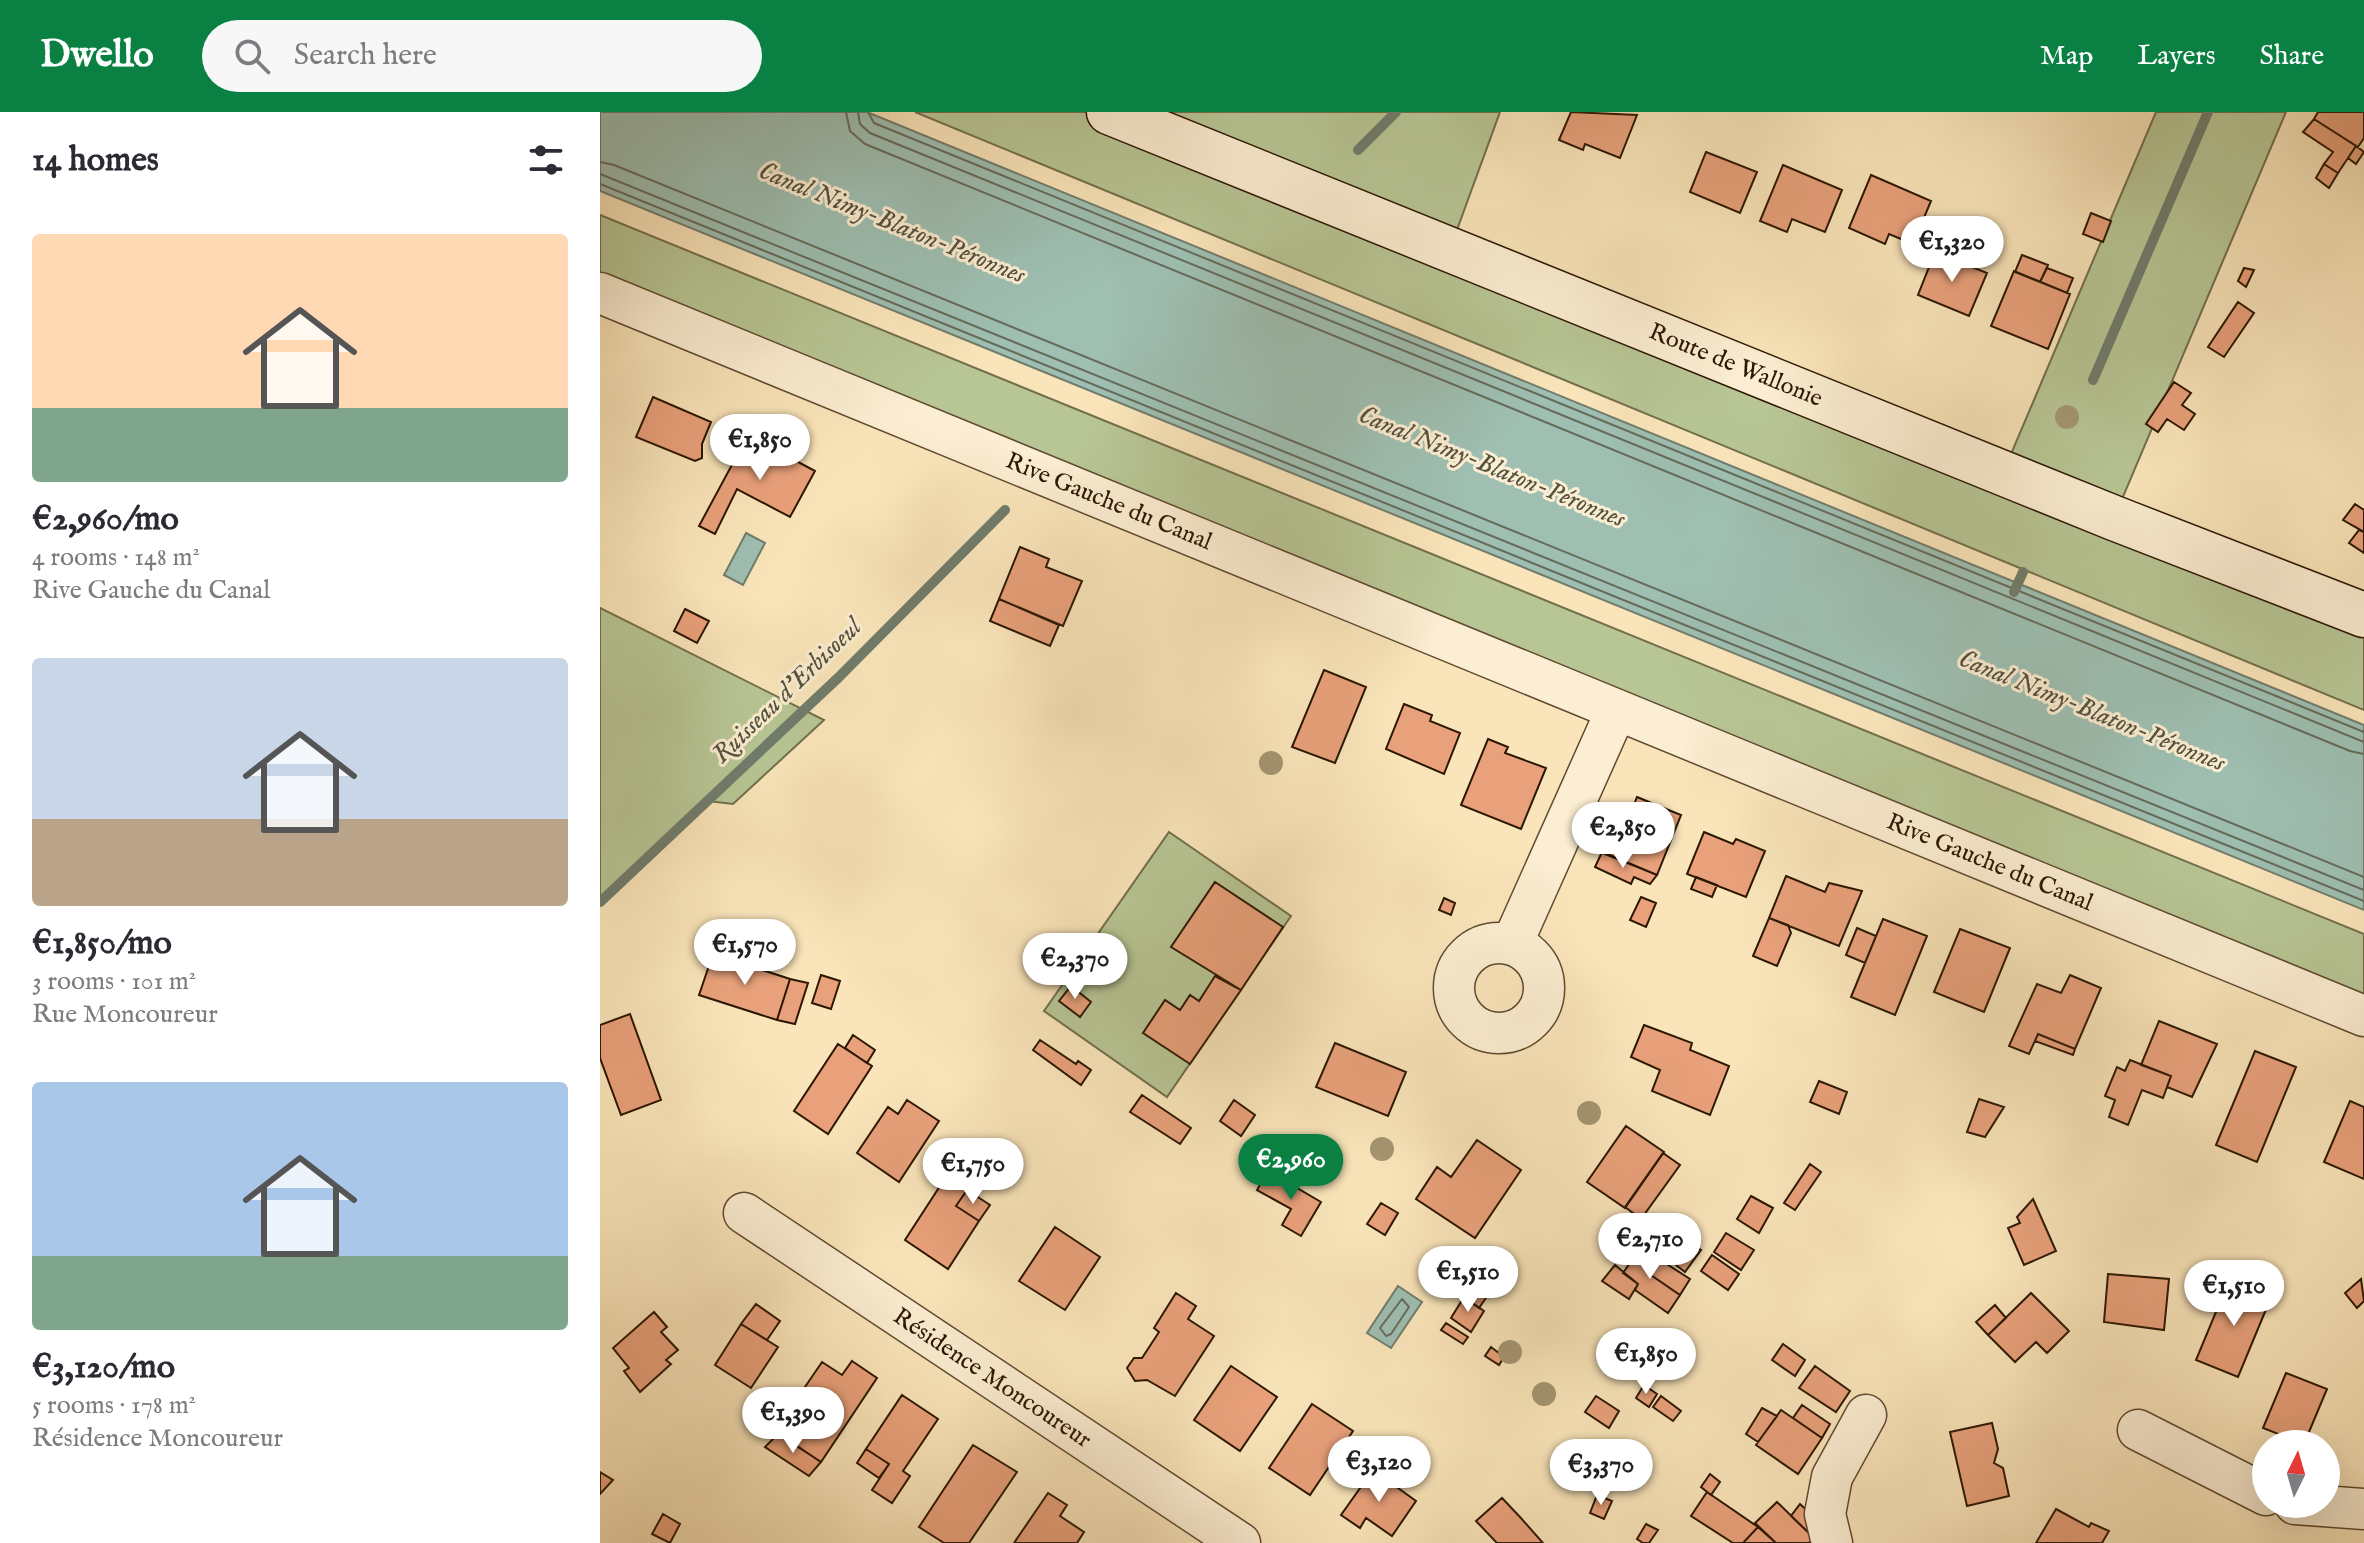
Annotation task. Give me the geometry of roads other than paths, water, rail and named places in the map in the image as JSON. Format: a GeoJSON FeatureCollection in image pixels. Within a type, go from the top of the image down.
{"type":"FeatureCollection","features":[{"type":"Feature","properties":{"kind":"main road","name":"Route de Wallonie"},"geometry":{"type":"LineString","coordinates":[[1109,112],[2086,507],[2364,615]]}},
{"type":"Feature","properties":{"kind":"street","name":"Rive Gauche du Canal"},"geometry":{"type":"LineString","coordinates":[[600,293],[2364,1016]]}},
{"type":"Feature","properties":{"kind":"street"},"geometry":{"type":"LineString","coordinates":[[1512,944],[1616,711]]}},
{"type":"Feature","properties":{"kind":"street","name":"Résidence Moncoureur"},"geometry":{"type":"LineString","coordinates":[[744,1213],[1240,1543]]}},
{"type":"Feature","properties":{"kind":"street"},"geometry":{"type":"LineString","coordinates":[[1832,1543],[1825,1514],[1832,1477],[1866,1415]]}},
{"type":"Feature","properties":{"kind":"street"},"geometry":{"type":"LineString","coordinates":[[2138,1430],[2252,1488]]}},
{"type":"Feature","properties":{"kind":"street"},"geometry":{"type":"LineString","coordinates":[[2340,1507],[2364,1509]]}},
{"type":"Feature","properties":{"kind":"water","name":"Canal Nimy-Blaton-Péronnes"},"geometry":{"type":"Polygon","coordinates":[[[600,112],[867,112],[2364,725],[2364,910],[600,191],[600,112]]]}},
{"type":"Feature","properties":{"kind":"water"},"geometry":{"type":"Polygon","coordinates":[[[746,533],[765,543],[743,585],[724,575],[746,533]]]}},
{"type":"Feature","properties":{"kind":"water"},"geometry":{"type":"Polygon","coordinates":[[[1398,1286],[1422,1302],[1391,1348],[1367,1333],[1398,1286]]]}},
{"type":"Feature","properties":{"kind":"waterway","name":"Ruisseau d'Erbisoeul"},"geometry":{"type":"LineString","coordinates":[[1358,150],[1396,112]]}},
{"type":"Feature","properties":{"kind":"waterway"},"geometry":{"type":"LineString","coordinates":[[2093,380],[2208,112]]}},
{"type":"Feature","properties":{"kind":"waterway","name":"Ruisseau d'Erbisoeul"},"geometry":{"type":"LineString","coordinates":[[600,902],[839,677],[1005,510]]}},
{"type":"Feature","properties":{"kind":"waterway"},"geometry":{"type":"LineString","coordinates":[[2014,592],[2023,572]]}}]}
